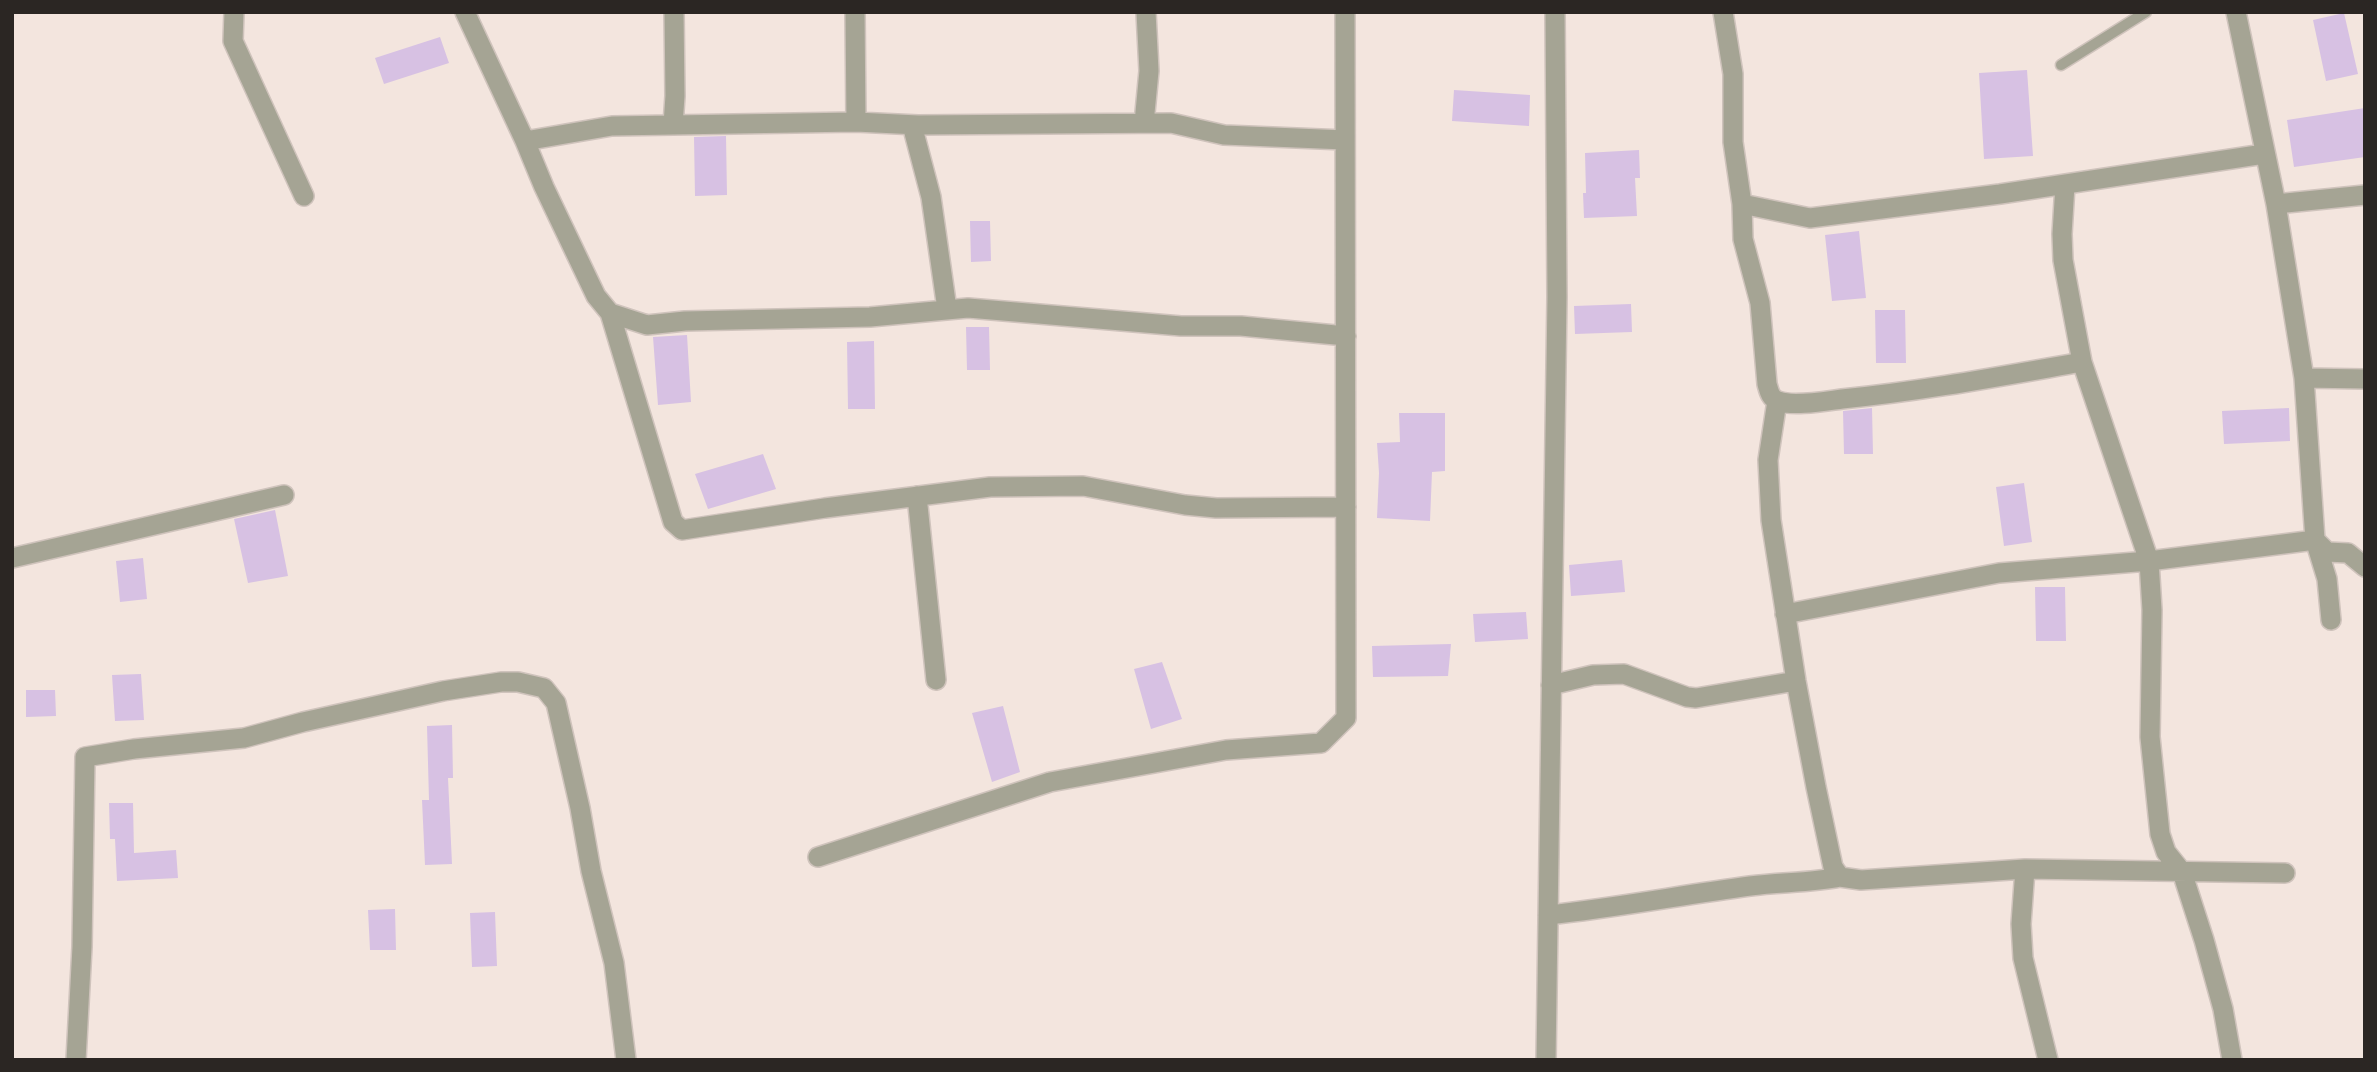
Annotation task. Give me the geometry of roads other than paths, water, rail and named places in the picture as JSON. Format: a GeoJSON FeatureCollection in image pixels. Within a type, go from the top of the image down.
{"type":"FeatureCollection","features":[{"type":"Feature","properties":{"kind":"street"},"geometry":{"type":"LineString","coordinates":[[234,12],[233,41],[304,196]]}},
{"type":"Feature","properties":{"kind":"street"},"geometry":{"type":"LineString","coordinates":[[465,12],[596,296],[610,313],[673,522],[682,530],[990,487],[1083,486],[1216,508],[1346,507]]}},
{"type":"Feature","properties":{"kind":"street"},"geometry":{"type":"LineString","coordinates":[[673,125],[676,96],[674,12]]}},
{"type":"Feature","properties":{"kind":"street"},"geometry":{"type":"LineString","coordinates":[[855,12],[856,122]]}},
{"type":"Feature","properties":{"kind":"street"},"geometry":{"type":"LineString","coordinates":[[1144,123],[1149,71],[1146,12]]}},
{"type":"Feature","properties":{"kind":"street"},"geometry":{"type":"LineString","coordinates":[[818,857],[1050,782],[1226,750],[1321,743],[1346,718],[1345,12]]}},
{"type":"Feature","properties":{"kind":"street"},"geometry":{"type":"LineString","coordinates":[[1546,1060],[1557,297],[1555,12]]}},
{"type":"Feature","properties":{"kind":"street"},"geometry":{"type":"LineString","coordinates":[[1723,12],[1733,74],[1733,142],[1742,204],[1743,239],[1760,303],[1767,384],[1769,393],[1777,401],[1826,401],[1906,393],[2082,362]]}},
{"type":"Feature","properties":{"kind":"street"},"geometry":{"type":"LineString","coordinates":[[2236,12],[2276,204],[2304,378],[2315,540],[2328,579],[2331,620]]}},
{"type":"Feature","properties":{"kind":"street"},"geometry":{"type":"LineString","coordinates":[[525,141],[612,126],[856,122],[912,125],[1171,123],[1224,135],[1345,140]]}},
{"type":"Feature","properties":{"kind":"street"},"geometry":{"type":"LineString","coordinates":[[912,125],[932,197],[947,309]]}},
{"type":"Feature","properties":{"kind":"street"},"geometry":{"type":"LineString","coordinates":[[1742,204],[1810,218],[2065,185],[2264,154]]}},
{"type":"Feature","properties":{"kind":"street"},"geometry":{"type":"LineString","coordinates":[[2065,185],[2063,260],[2082,362],[2149,561],[2152,610],[2150,737],[2160,834],[2166,852],[2182,872],[2223,1009],[2232,1060]]}},
{"type":"Feature","properties":{"kind":"street"},"geometry":{"type":"LineString","coordinates":[[2276,204],[2365,195]]}},
{"type":"Feature","properties":{"kind":"street"},"geometry":{"type":"LineString","coordinates":[[610,313],[647,325],[685,321],[870,317],[968,308],[1181,326],[1241,326],[1346,336]]}},
{"type":"Feature","properties":{"kind":"street"},"geometry":{"type":"LineString","coordinates":[[2304,378],[2365,379]]}},
{"type":"Feature","properties":{"kind":"street"},"geometry":{"type":"LineString","coordinates":[[1777,401],[1768,460],[1771,520],[1796,681],[1830,859],[1840,877]]}},
{"type":"Feature","properties":{"kind":"street"},"geometry":{"type":"LineString","coordinates":[[12,558],[284,495]]}},
{"type":"Feature","properties":{"kind":"street"},"geometry":{"type":"LineString","coordinates":[[917,496],[936,680]]}},
{"type":"Feature","properties":{"kind":"street"},"geometry":{"type":"LineString","coordinates":[[1785,614],[1999,573],[2149,561],[2315,540]]}},
{"type":"Feature","properties":{"kind":"street"},"geometry":{"type":"LineString","coordinates":[[2315,540],[2327,552],[2348,553],[2365,567]]}},
{"type":"Feature","properties":{"kind":"street"},"geometry":{"type":"LineString","coordinates":[[1551,685],[1593,675],[1624,674],[1696,698],[1796,681]]}},
{"type":"Feature","properties":{"kind":"street"},"geometry":{"type":"LineString","coordinates":[[76,1060],[82,947],[85,757],[134,749],[244,738],[443,691],[501,682],[519,682],[544,688],[556,703],[591,870],[614,963],[626,1060]]}},
{"type":"Feature","properties":{"kind":"street"},"geometry":{"type":"LineString","coordinates":[[1548,915],[1773,883],[1840,877],[1861,880],[2025,869],[2285,873]]}},
{"type":"Feature","properties":{"kind":"street"},"geometry":{"type":"LineString","coordinates":[[2025,869],[2021,924],[2023,958],[2048,1060]]}},
{"type":"Feature","properties":{"kind":"lane"},"geometry":{"type":"LineString","coordinates":[[2061,65],[2146,12]]}}]}
